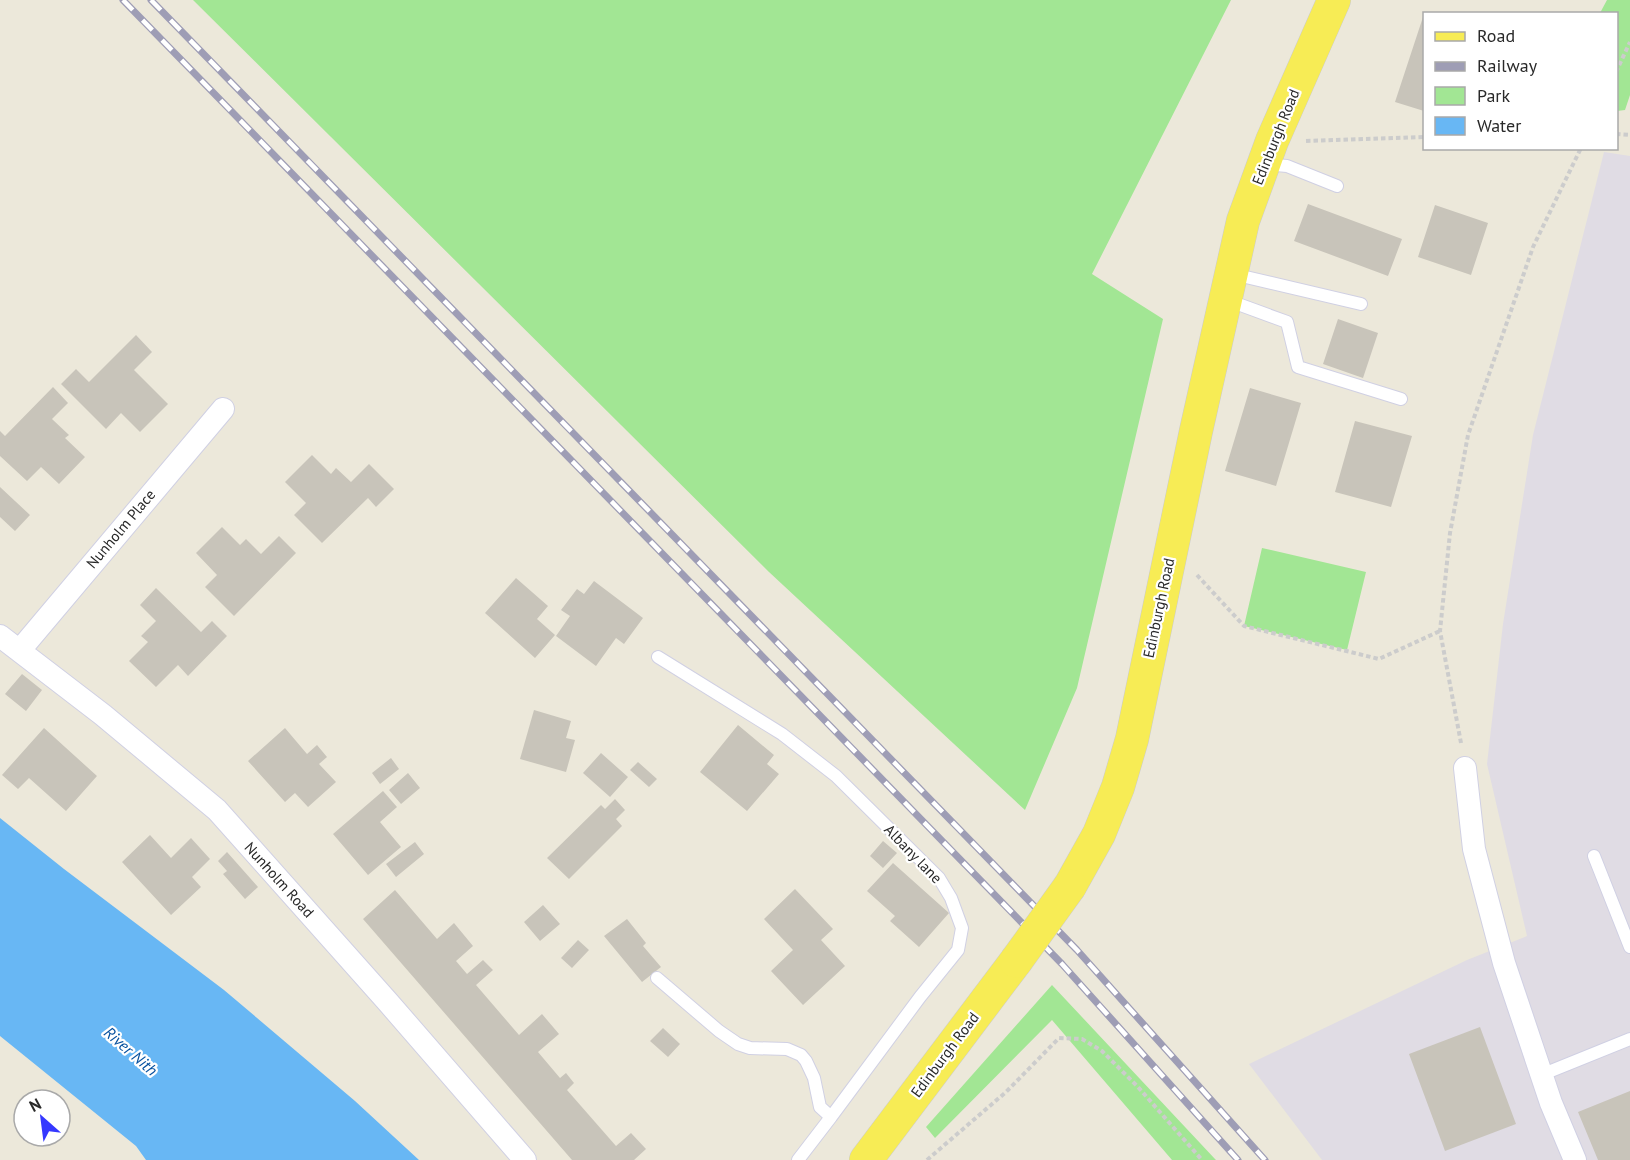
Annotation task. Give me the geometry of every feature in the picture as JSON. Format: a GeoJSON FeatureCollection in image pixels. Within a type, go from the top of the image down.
{"type":"FeatureCollection","features":[{"type":"Feature","properties":{"kind":"main road","name":"Edinburgh Road"},"geometry":{"type":"LineString","coordinates":[[866,1160],[1070,886],[1100,834],[1118,787],[1132,739],[1196,431],[1243,221],[1277,130],[1334,0]]}},
{"type":"Feature","properties":{"kind":"street","name":"Nunholm Place"},"geometry":{"type":"LineString","coordinates":[[20,650],[223,409]]}},
{"type":"Feature","properties":{"kind":"street","name":"Nunholm Road"},"geometry":{"type":"LineString","coordinates":[[0,636],[103,715],[217,810],[525,1160]]}},
{"type":"Feature","properties":{"kind":"street"},"geometry":{"type":"LineString","coordinates":[[1465,768],[1474,849],[1504,963],[1551,1103],[1575,1160]]}},
{"type":"Feature","properties":{"kind":"lane"},"geometry":{"type":"LineString","coordinates":[[1264,164],[1287,166],[1337,186]]}},
{"type":"Feature","properties":{"kind":"lane"},"geometry":{"type":"LineString","coordinates":[[1229,286],[1361,304]]}},
{"type":"Feature","properties":{"kind":"lane"},"geometry":{"type":"LineString","coordinates":[[1229,286],[1287,322],[1298,368],[1401,399]]}},
{"type":"Feature","properties":{"kind":"lane","name":"Albany lane"},"geometry":{"type":"LineString","coordinates":[[658,657],[782,734],[836,776],[939,878],[951,898],[962,928],[958,950],[798,1160]]}},
{"type":"Feature","properties":{"kind":"lane"},"geometry":{"type":"LineString","coordinates":[[1593,856],[1630,947]]}},
{"type":"Feature","properties":{"kind":"lane"},"geometry":{"type":"LineString","coordinates":[[657,978],[719,1031],[738,1044],[750,1048],[787,1049],[801,1055],[814,1078],[820,1107],[831,1117]]}},
{"type":"Feature","properties":{"kind":"lane"},"geometry":{"type":"LineString","coordinates":[[1541,1075],[1630,1039]]}},
{"type":"Feature","properties":{"kind":"path"},"geometry":{"type":"LineString","coordinates":[[1618,70],[1630,42]]}},
{"type":"Feature","properties":{"kind":"path"},"geometry":{"type":"LineString","coordinates":[[1295,142],[1423,137]]}},
{"type":"Feature","properties":{"kind":"path"},"geometry":{"type":"LineString","coordinates":[[1465,768],[1440,631],[1450,532],[1468,435],[1533,247],[1580,150]]}},
{"type":"Feature","properties":{"kind":"path"},"geometry":{"type":"LineString","coordinates":[[1197,574],[1244,626],[1379,659],[1440,631]]}},
{"type":"Feature","properties":{"kind":"path"},"geometry":{"type":"LineString","coordinates":[[927,1160],[1006,1092],[1059,1038],[1082,1039],[1102,1051],[1138,1087],[1202,1160]]}},
{"type":"Feature","properties":{"kind":"shaded area"},"geometry":{"type":"Polygon","coordinates":[[[1604,152],[1630,156],[1630,1160],[1322,1160],[1249,1064],[1467,960],[1527,936],[1487,764],[1503,624],[1533,435],[1604,152]]]}},
{"type":"Feature","properties":{"kind":"green space"},"geometry":{"type":"Polygon","coordinates":[[[193,0],[1231,0],[1092,274],[1163,319],[1077,688],[1025,810],[769,572],[193,0]]]}},
{"type":"Feature","properties":{"kind":"green space"},"geometry":{"type":"Polygon","coordinates":[[[1607,0],[1630,0],[1630,95],[1625,110],[1618,111],[1618,12],[1601,12],[1607,0]]]}},
{"type":"Feature","properties":{"kind":"green space"},"geometry":{"type":"Polygon","coordinates":[[[1262,548],[1366,572],[1347,650],[1244,626],[1262,548]]]}},
{"type":"Feature","properties":{"kind":"green space"},"geometry":{"type":"Polygon","coordinates":[[[1052,985],[1216,1160],[1172,1160],[1052,1020],[935,1138],[926,1127],[1052,985]]]}},
{"type":"Feature","properties":{"kind":"water","name":"River Nith"},"geometry":{"type":"Polygon","coordinates":[[[0,818],[224,990],[355,1101],[419,1160],[146,1160],[136,1146],[72,1094],[72,1088],[64,1088],[0,1036],[0,818]]]}},
{"type":"Feature","properties":{"kind":"building"},"geometry":{"type":"Polygon","coordinates":[[[1423,17],[1423,111],[1395,102],[1423,17]]]}},
{"type":"Feature","properties":{"kind":"building"},"geometry":{"type":"Polygon","coordinates":[[[1308,204],[1402,239],[1388,276],[1294,241],[1308,204]]]}},
{"type":"Feature","properties":{"kind":"building"},"geometry":{"type":"Polygon","coordinates":[[[1435,205],[1488,223],[1471,275],[1418,257],[1435,205]]]}},
{"type":"Feature","properties":{"kind":"building"},"geometry":{"type":"Polygon","coordinates":[[[1338,319],[1378,333],[1363,378],[1323,364],[1338,319]]]}},
{"type":"Feature","properties":{"kind":"building"},"geometry":{"type":"Polygon","coordinates":[[[136,335],[152,352],[134,370],[168,404],[140,432],[121,413],[106,429],[61,384],[76,369],[89,382],[136,335]]]}},
{"type":"Feature","properties":{"kind":"building"},"geometry":{"type":"Polygon","coordinates":[[[53,387],[68,403],[52,419],[69,435],[65,438],[85,457],[59,484],[41,467],[27,481],[0,456],[0,431],[5,436],[53,387]]]}},
{"type":"Feature","properties":{"kind":"building"},"geometry":{"type":"Polygon","coordinates":[[[1250,388],[1301,403],[1276,486],[1225,471],[1250,388]]]}},
{"type":"Feature","properties":{"kind":"building"},"geometry":{"type":"Polygon","coordinates":[[[1355,421],[1412,436],[1391,507],[1335,492],[1355,421]]]}},
{"type":"Feature","properties":{"kind":"building"},"geometry":{"type":"Polygon","coordinates":[[[312,455],[331,474],[336,468],[351,482],[369,464],[394,489],[376,507],[368,498],[322,543],[294,515],[306,503],[285,482],[312,455]]]}},
{"type":"Feature","properties":{"kind":"building"},"geometry":{"type":"Polygon","coordinates":[[[0,487],[30,515],[15,531],[0,517],[0,487]]]}},
{"type":"Feature","properties":{"kind":"building"},"geometry":{"type":"Polygon","coordinates":[[[222,527],[240,545],[246,539],[261,554],[279,536],[296,553],[234,616],[205,587],[217,575],[196,553],[222,527]]]}},
{"type":"Feature","properties":{"kind":"building"},"geometry":{"type":"Polygon","coordinates":[[[516,578],[548,606],[537,619],[555,635],[535,658],[485,613],[516,578]]]}},
{"type":"Feature","properties":{"kind":"building"},"geometry":{"type":"Polygon","coordinates":[[[594,581],[643,618],[624,644],[616,638],[596,666],[556,636],[570,616],[561,610],[577,589],[584,594],[594,581]]]}},
{"type":"Feature","properties":{"kind":"building"},"geometry":{"type":"Polygon","coordinates":[[[156,588],[201,632],[212,621],[227,636],[188,676],[178,665],[156,687],[129,661],[148,642],[141,636],[156,621],[140,605],[156,588]]]}},
{"type":"Feature","properties":{"kind":"building"},"geometry":{"type":"Polygon","coordinates":[[[22,674],[42,690],[26,711],[5,694],[22,674]]]}},
{"type":"Feature","properties":{"kind":"building"},"geometry":{"type":"Polygon","coordinates":[[[534,710],[571,721],[566,738],[575,740],[566,772],[520,759],[534,710]]]}},
{"type":"Feature","properties":{"kind":"building"},"geometry":{"type":"Polygon","coordinates":[[[738,725],[774,755],[767,764],[779,774],[747,811],[700,772],[738,725]]]}},
{"type":"Feature","properties":{"kind":"building"},"geometry":{"type":"Polygon","coordinates":[[[44,728],[97,776],[66,811],[29,778],[18,789],[2,775],[44,728]]]}},
{"type":"Feature","properties":{"kind":"building"},"geometry":{"type":"Polygon","coordinates":[[[285,728],[307,754],[317,745],[327,757],[319,764],[336,782],[308,807],[295,793],[285,802],[248,761],[285,728]]]}},
{"type":"Feature","properties":{"kind":"building"},"geometry":{"type":"Polygon","coordinates":[[[601,753],[628,777],[610,797],[583,773],[601,753]]]}},
{"type":"Feature","properties":{"kind":"building"},"geometry":{"type":"Polygon","coordinates":[[[391,758],[399,769],[380,784],[372,773],[391,758]]]}},
{"type":"Feature","properties":{"kind":"building"},"geometry":{"type":"Polygon","coordinates":[[[638,762],[657,779],[649,787],[630,770],[638,762]]]}},
{"type":"Feature","properties":{"kind":"building"},"geometry":{"type":"Polygon","coordinates":[[[408,773],[420,788],[401,804],[389,790],[408,773]]]}},
{"type":"Feature","properties":{"kind":"building"},"geometry":{"type":"Polygon","coordinates":[[[383,791],[397,807],[380,822],[401,847],[368,875],[333,834],[383,791]]]}},
{"type":"Feature","properties":{"kind":"building"},"geometry":{"type":"Polygon","coordinates":[[[615,799],[625,810],[616,819],[622,826],[569,879],[547,858],[601,805],[605,809],[615,799]]]}},
{"type":"Feature","properties":{"kind":"building"},"geometry":{"type":"Polygon","coordinates":[[[150,835],[171,858],[191,838],[210,859],[192,877],[201,887],[171,915],[122,862],[150,835]]]}},
{"type":"Feature","properties":{"kind":"building"},"geometry":{"type":"Polygon","coordinates":[[[883,841],[897,853],[883,868],[870,856],[883,841]]]}},
{"type":"Feature","properties":{"kind":"building"},"geometry":{"type":"Polygon","coordinates":[[[415,842],[424,854],[396,877],[386,864],[415,842]]]}},
{"type":"Feature","properties":{"kind":"building"},"geometry":{"type":"Polygon","coordinates":[[[227,852],[258,887],[245,899],[223,874],[227,871],[218,861],[227,852]]]}},
{"type":"Feature","properties":{"kind":"building"},"geometry":{"type":"Polygon","coordinates":[[[893,863],[949,913],[919,947],[890,921],[895,916],[867,891],[893,863]]]}},
{"type":"Feature","properties":{"kind":"building"},"geometry":{"type":"Polygon","coordinates":[[[795,889],[833,929],[821,940],[845,966],[803,1005],[771,971],[793,950],[764,919],[795,889]]]}},
{"type":"Feature","properties":{"kind":"building"},"geometry":{"type":"Polygon","coordinates":[[[395,890],[437,939],[454,923],[473,946],[456,961],[467,974],[483,960],[493,970],[476,985],[519,1035],[542,1014],[559,1034],[538,1052],[560,1078],[566,1073],[574,1083],[567,1090],[616,1146],[631,1133],[646,1149],[634,1160],[572,1160],[363,919],[395,890]]]}},
{"type":"Feature","properties":{"kind":"building"},"geometry":{"type":"Polygon","coordinates":[[[543,905],[560,924],[540,941],[524,922],[543,905]]]}},
{"type":"Feature","properties":{"kind":"building"},"geometry":{"type":"Polygon","coordinates":[[[627,919],[646,943],[643,946],[661,967],[642,982],[604,936],[627,919]]]}},
{"type":"Feature","properties":{"kind":"building"},"geometry":{"type":"Polygon","coordinates":[[[578,940],[589,950],[572,968],[561,958],[578,940]]]}},
{"type":"Feature","properties":{"kind":"building"},"geometry":{"type":"Polygon","coordinates":[[[1480,1027],[1516,1124],[1445,1151],[1409,1054],[1480,1027]]]}},
{"type":"Feature","properties":{"kind":"building"},"geometry":{"type":"Polygon","coordinates":[[[663,1028],[680,1044],[668,1057],[650,1041],[663,1028]]]}},
{"type":"Feature","properties":{"kind":"building"},"geometry":{"type":"Polygon","coordinates":[[[1630,1091],[1630,1160],[1598,1160],[1578,1112],[1630,1091]]]}},
{"type":"Feature","properties":{"kind":"railway"},"geometry":{"type":"LineString","coordinates":[[123,0],[1062,964],[1238,1160]]}},
{"type":"Feature","properties":{"kind":"railway"},"geometry":{"type":"LineString","coordinates":[[151,0],[1077,950],[1265,1160]]}}]}
